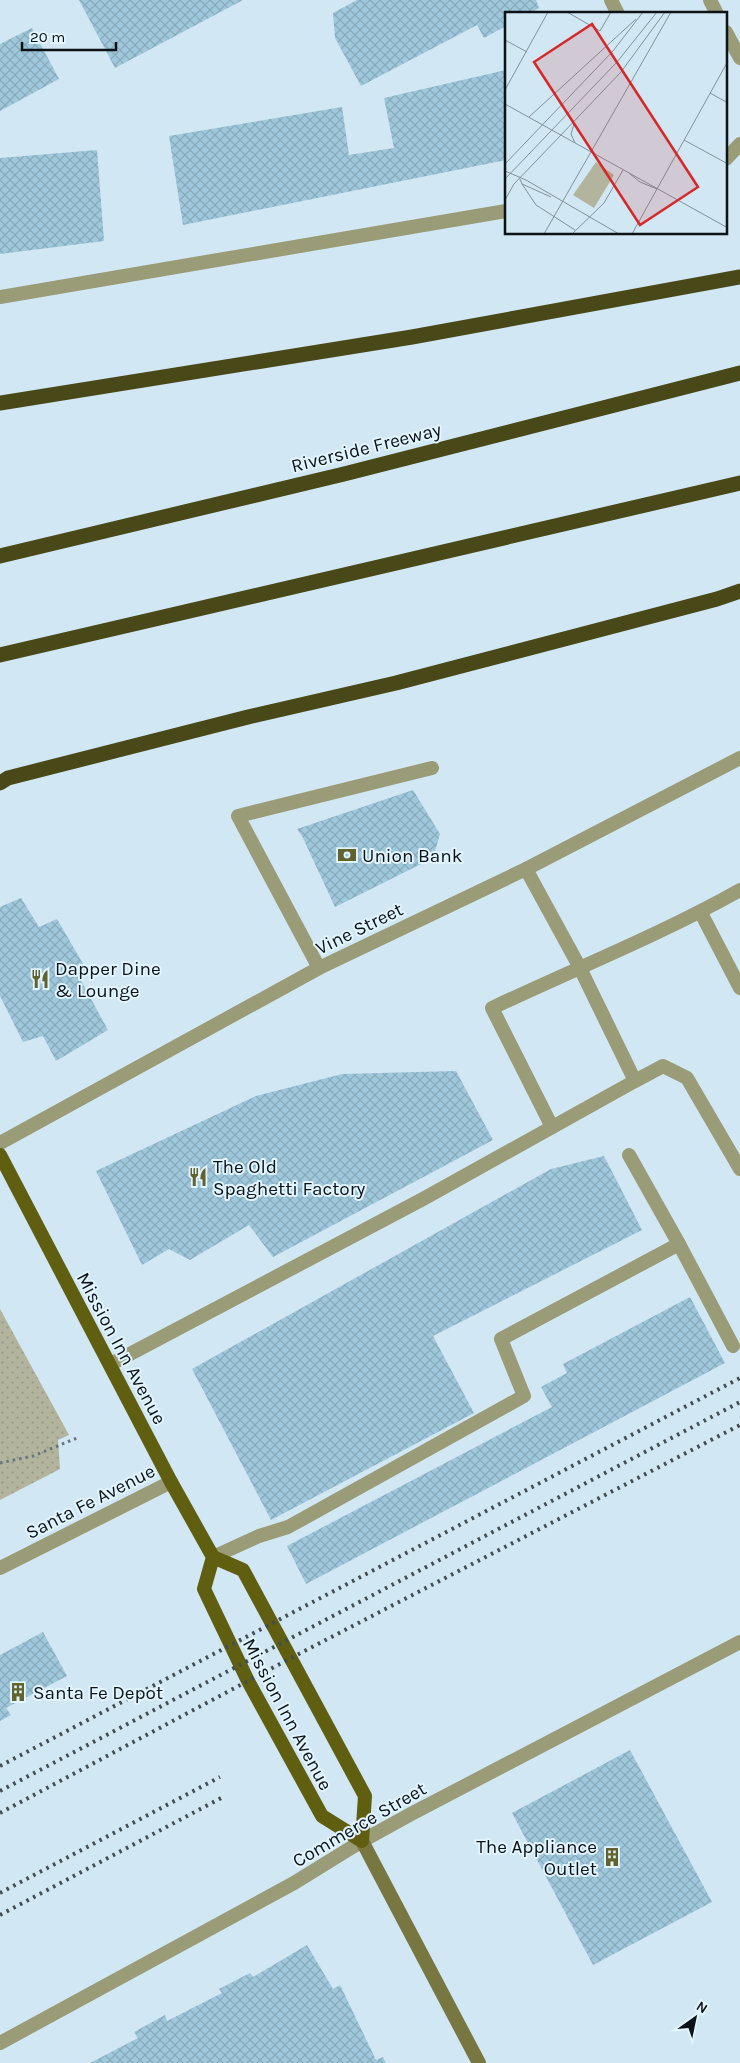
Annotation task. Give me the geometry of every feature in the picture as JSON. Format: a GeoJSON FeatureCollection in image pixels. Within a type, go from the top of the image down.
{"type":"FeatureCollection","features":[{"type":"Feature","properties":{"kind":"highway"},"geometry":{"type":"LineString","coordinates":[[0,403],[412,337],[740,277]]}},
{"type":"Feature","properties":{"kind":"highway","name":"Riverside Freeway"},"geometry":{"type":"LineString","coordinates":[[0,556],[344,474],[740,373]]}},
{"type":"Feature","properties":{"kind":"highway"},"geometry":{"type":"LineString","coordinates":[[0,655],[740,483]]}},
{"type":"Feature","properties":{"kind":"highway"},"geometry":{"type":"LineString","coordinates":[[3,780],[248,717],[406,680],[717,599],[740,591]]}},
{"type":"Feature","properties":{"kind":"main road","name":"Mission Inn Avenue"},"geometry":{"type":"LineString","coordinates":[[0,1155],[111,1364],[171,1482],[213,1557],[243,1570],[365,1796],[362,1841],[322,1816],[248,1681],[204,1589],[213,1557]]}},
{"type":"Feature","properties":{"kind":"main road"},"geometry":{"type":"LineString","coordinates":[[362,1841],[479,2063]]}},
{"type":"Feature","properties":{"kind":"street"},"geometry":{"type":"LineString","coordinates":[[611,0],[617,12]]}},
{"type":"Feature","properties":{"kind":"street"},"geometry":{"type":"LineString","coordinates":[[710,0],[716,12]]}},
{"type":"Feature","properties":{"kind":"street"},"geometry":{"type":"LineString","coordinates":[[728,36],[740,58]]}},
{"type":"Feature","properties":{"kind":"street"},"geometry":{"type":"LineString","coordinates":[[728,156],[740,144]]}},
{"type":"Feature","properties":{"kind":"street"},"geometry":{"type":"LineString","coordinates":[[0,297],[505,211]]}},
{"type":"Feature","properties":{"kind":"street","name":"Vine Street"},"geometry":{"type":"LineString","coordinates":[[0,1143],[319,968],[526,869],[740,758]]}},
{"type":"Feature","properties":{"kind":"street"},"geometry":{"type":"LineString","coordinates":[[319,968],[238,816],[432,768]]}},
{"type":"Feature","properties":{"kind":"street"},"geometry":{"type":"LineString","coordinates":[[526,869],[579,966],[635,1081]]}},
{"type":"Feature","properties":{"kind":"street"},"geometry":{"type":"LineString","coordinates":[[552,1127],[492,1008],[579,966],[701,913],[740,890]]}},
{"type":"Feature","properties":{"kind":"street"},"geometry":{"type":"LineString","coordinates":[[701,913],[740,988]]}},
{"type":"Feature","properties":{"kind":"street"},"geometry":{"type":"LineString","coordinates":[[111,1364],[663,1066],[687,1078],[740,1169]]}},
{"type":"Feature","properties":{"kind":"street"},"geometry":{"type":"LineString","coordinates":[[629,1155],[733,1346]]}},
{"type":"Feature","properties":{"kind":"street"},"geometry":{"type":"LineString","coordinates":[[213,1557],[259,1536],[288,1527],[524,1396],[501,1339],[679,1244]]}},
{"type":"Feature","properties":{"kind":"street","name":"Santa Fe Avenue"},"geometry":{"type":"LineString","coordinates":[[0,1568],[171,1482]]}},
{"type":"Feature","properties":{"kind":"street","name":"Commerce Street"},"geometry":{"type":"LineString","coordinates":[[0,2042],[64,2010],[294,1884],[362,1841],[740,1642]]}},
{"type":"Feature","properties":{"kind":"path"},"geometry":{"type":"LineString","coordinates":[[0,1462],[33,1456],[77,1438]]}},
{"type":"Feature","properties":{"kind":"green space"},"geometry":{"type":"Polygon","coordinates":[[[0,1309],[69,1435],[58,1440],[60,1469],[0,1500],[0,1309]]]}},
{"type":"Feature","properties":{"kind":"building"},"geometry":{"type":"Polygon","coordinates":[[[79,0],[243,0],[115,68],[79,0]]]}},
{"type":"Feature","properties":{"kind":"building"},"geometry":{"type":"Polygon","coordinates":[[[357,0],[536,0],[539,8],[532,12],[505,12],[505,27],[484,38],[477,25],[361,86],[335,38],[333,13],[357,0]]]}},
{"type":"Feature","properties":{"kind":"building"},"geometry":{"type":"Polygon","coordinates":[[[32,28],[59,79],[0,111],[0,44],[32,28]]]}},
{"type":"Feature","properties":{"kind":"building"},"geometry":{"type":"Polygon","coordinates":[[[505,70],[505,160],[183,225],[169,136],[342,107],[349,155],[394,148],[384,98],[505,70]]]}},
{"type":"Feature","properties":{"kind":"building"},"geometry":{"type":"Polygon","coordinates":[[[97,150],[104,241],[0,254],[0,158],[97,150]]]}},
{"type":"Feature","properties":{"kind":"building"},"geometry":{"type":"Polygon","coordinates":[[[413,790],[440,834],[433,858],[335,907],[297,829],[413,790]]]}},
{"type":"Feature","properties":{"kind":"building"},"geometry":{"type":"Polygon","coordinates":[[[21,898],[39,927],[57,919],[86,969],[79,977],[108,1030],[56,1061],[43,1036],[23,1042],[0,996],[0,907],[21,898]]]}},
{"type":"Feature","properties":{"kind":"building"},"geometry":{"type":"Polygon","coordinates":[[[456,1071],[493,1140],[273,1257],[249,1225],[190,1260],[169,1249],[142,1265],[96,1171],[256,1096],[342,1074],[456,1071]]]}},
{"type":"Feature","properties":{"kind":"building"},"geometry":{"type":"Polygon","coordinates":[[[604,1156],[642,1230],[433,1336],[474,1413],[271,1520],[192,1369],[551,1169],[604,1156]]]}},
{"type":"Feature","properties":{"kind":"building"},"geometry":{"type":"Polygon","coordinates":[[[690,1297],[725,1363],[306,1584],[287,1546],[552,1407],[541,1387],[567,1373],[563,1364],[690,1297]]]}},
{"type":"Feature","properties":{"kind":"building","name":"Santa Fe Depot"},"geometry":{"type":"Polygon","coordinates":[[[43,1632],[67,1676],[6,1708],[11,1715],[0,1721],[0,1655],[43,1632]]]}},
{"type":"Feature","properties":{"kind":"building","name":"The Appliance Outlet"},"geometry":{"type":"Polygon","coordinates":[[[630,1750],[712,1902],[593,1965],[512,1813],[630,1750]]]}},
{"type":"Feature","properties":{"kind":"building"},"geometry":{"type":"Polygon","coordinates":[[[307,1945],[333,1989],[340,1985],[376,2060],[383,2057],[386,2063],[90,2063],[138,2038],[134,2032],[165,2015],[167,2021],[222,1993],[219,1989],[250,1973],[253,1977],[307,1945]]]}},
{"type":"Feature","properties":{"kind":"railway"},"geometry":{"type":"LineString","coordinates":[[0,1766],[740,1378]]}},
{"type":"Feature","properties":{"kind":"railway"},"geometry":{"type":"LineString","coordinates":[[0,1791],[740,1402]]}},
{"type":"Feature","properties":{"kind":"railway"},"geometry":{"type":"LineString","coordinates":[[0,1813],[291,1658],[740,1425]]}},
{"type":"Feature","properties":{"kind":"railway"},"geometry":{"type":"LineString","coordinates":[[0,1893],[220,1777]]}},
{"type":"Feature","properties":{"kind":"railway"},"geometry":{"type":"LineString","coordinates":[[0,1915],[225,1796]]}},
{"type":"Feature","properties":{"kind":"place","name":"Union Bank"},"geometry":{"type":"Point","coordinates":[347,855]}},
{"type":"Feature","properties":{"kind":"place","name":"Dapper Dine & Lounge"},"geometry":{"type":"Point","coordinates":[40,979]}},
{"type":"Feature","properties":{"kind":"place","name":"The Old Spaghetti Factory"},"geometry":{"type":"Point","coordinates":[198,1177]}},
{"type":"Feature","properties":{"kind":"place","name":"Santa Fe Depot"},"geometry":{"type":"Point","coordinates":[18,1692]}},
{"type":"Feature","properties":{"kind":"place","name":"The Appliance Outlet"},"geometry":{"type":"Point","coordinates":[612,1857]}}]}
